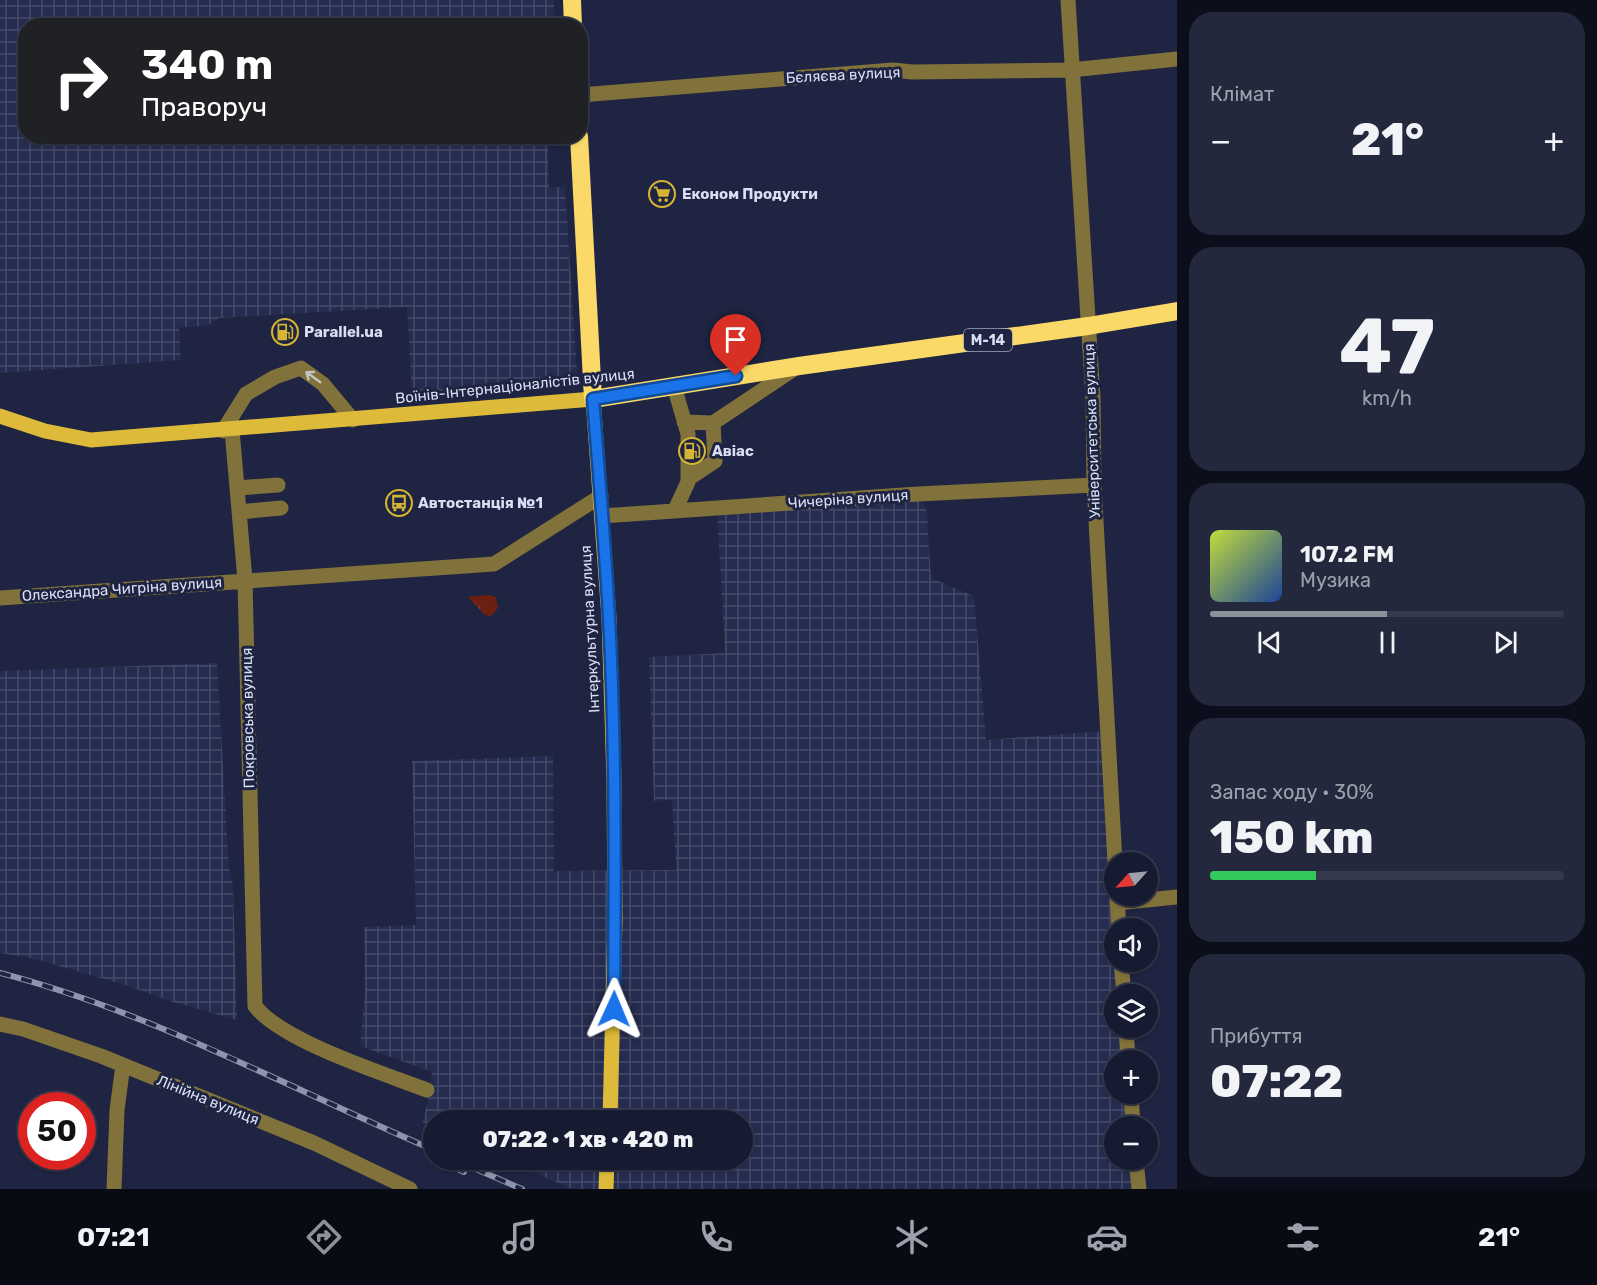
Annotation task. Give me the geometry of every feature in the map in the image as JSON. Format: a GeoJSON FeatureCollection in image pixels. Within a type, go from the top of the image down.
{"type":"FeatureCollection","features":[{"type":"Feature","properties":{"kind":"highway"},"geometry":{"type":"LineString","coordinates":[[572,0],[573,18]]}},
{"type":"Feature","properties":{"kind":"highway","name":"Інтеркультурна вулиця"},"geometry":{"type":"LineString","coordinates":[[579,144],[593,399]]}},
{"type":"Feature","properties":{"kind":"highway","name":"Воїнів-Інтернаціоналістів вулиця"},"geometry":{"type":"LineString","coordinates":[[593,399],[799,366],[1088,326],[1177,311]]}},
{"type":"Feature","properties":{"kind":"main road","name":"Воїнів-Інтернаціоналістів вулиця"},"geometry":{"type":"LineString","coordinates":[[0,416],[45,431],[91,440],[593,399]]}},
{"type":"Feature","properties":{"kind":"main road","name":"Інтеркультурна вулиця"},"geometry":{"type":"LineString","coordinates":[[593,399],[609,618],[614,780],[615,920],[610,1110]]}},
{"type":"Feature","properties":{"kind":"main road"},"geometry":{"type":"LineString","coordinates":[[606,1189],[607,1170]]}},
{"type":"Feature","properties":{"kind":"street","name":"Університетська вулиця"},"geometry":{"type":"LineString","coordinates":[[1068,0],[1092,398],[1094,484],[1114,852]]}},
{"type":"Feature","properties":{"kind":"street","name":"Бєляєва вулиця"},"geometry":{"type":"LineString","coordinates":[[588,94],[893,70],[912,72],[1071,70],[1177,59]]}},
{"type":"Feature","properties":{"kind":"street"},"geometry":{"type":"LineString","coordinates":[[684,422],[713,423],[799,366]]}},
{"type":"Feature","properties":{"kind":"street"},"geometry":{"type":"LineString","coordinates":[[228,430],[246,394],[275,376],[301,368],[323,384],[353,420]]}},
{"type":"Feature","properties":{"kind":"street"},"geometry":{"type":"LineString","coordinates":[[674,386],[688,434],[688,479],[675,510]]}},
{"type":"Feature","properties":{"kind":"street"},"geometry":{"type":"LineString","coordinates":[[688,479],[715,461],[713,423]]}},
{"type":"Feature","properties":{"kind":"street","name":"Покровська вулиця"},"geometry":{"type":"LineString","coordinates":[[228,430],[237,488],[244,580],[255,1006],[260,1013],[282,1029],[330,1053],[427,1090]]}},
{"type":"Feature","properties":{"kind":"street"},"geometry":{"type":"LineString","coordinates":[[237,488],[278,484]]}},
{"type":"Feature","properties":{"kind":"street","name":"Чичеріна вулиця"},"geometry":{"type":"LineString","coordinates":[[602,516],[1094,484]]}},
{"type":"Feature","properties":{"kind":"street","name":"Олександра Чигріна вулиця"},"geometry":{"type":"LineString","coordinates":[[0,598],[494,564],[601,496]]}},
{"type":"Feature","properties":{"kind":"street"},"geometry":{"type":"LineString","coordinates":[[239,512],[280,508]]}},
{"type":"Feature","properties":{"kind":"street"},"geometry":{"type":"LineString","coordinates":[[1158,898],[1177,897]]}},
{"type":"Feature","properties":{"kind":"street","name":"Лінійна вулиця"},"geometry":{"type":"LineString","coordinates":[[0,1024],[23,1029],[123,1065],[314,1143],[410,1189]]}},
{"type":"Feature","properties":{"kind":"street"},"geometry":{"type":"LineString","coordinates":[[114,1189],[117,1110],[123,1065]]}},
{"type":"Feature","properties":{"kind":"street"},"geometry":{"type":"LineString","coordinates":[[1137,1170],[1139,1189]]}},
{"type":"Feature","properties":{"kind":"shaded area"},"geometry":{"type":"Polygon","coordinates":[[[0,0],[554,0],[554,18],[18,18],[18,144],[548,144],[549,187],[565,187],[578,387],[480,395],[412,395],[407,307],[219,318],[207,326],[179,327],[181,360],[0,373],[0,0]]]}},
{"type":"Feature","properties":{"kind":"shaded area"},"geometry":{"type":"Polygon","coordinates":[[[919,496],[927,512],[931,578],[974,596],[986,740],[1104,731],[1112,852],[1104,852],[1104,906],[1114,906],[1114,918],[1104,918],[1104,972],[1116,972],[1120,984],[1104,984],[1104,1038],[1125,1038],[1125,1050],[1104,1050],[1104,1104],[1130,1104],[1130,1116],[1104,1116],[1104,1170],[1134,1170],[1135,1189],[572,1189],[529,1170],[753,1170],[753,1110],[426,1110],[432,1072],[360,1046],[365,991],[364,927],[416,925],[412,761],[553,756],[554,871],[676,870],[672,800],[654,801],[649,657],[725,653],[717,510],[919,496]]]}},
{"type":"Feature","properties":{"kind":"shaded area"},"geometry":{"type":"Polygon","coordinates":[[[217,663],[229,870],[233,886],[237,1020],[35,959],[0,953],[0,671],[217,663]]]}},
{"type":"Feature","properties":{"kind":"green space"},"geometry":{"type":"Polygon","coordinates":[[[489,595],[496,597],[498,608],[491,616],[485,615],[468,597],[489,595]]]}},
{"type":"Feature","properties":{"kind":"railway"},"geometry":{"type":"LineString","coordinates":[[0,973],[56,989],[166,1030],[423,1145]]}},
{"type":"Feature","properties":{"kind":"railway"},"geometry":{"type":"LineString","coordinates":[[460,1170],[464,1172]]}},
{"type":"Feature","properties":{"kind":"railway"},"geometry":{"type":"LineString","coordinates":[[478,1170],[522,1189]]}},
{"type":"Feature","properties":{"kind":"place","name":"Економ Продукти"},"geometry":{"type":"Point","coordinates":[662,194]}},
{"type":"Feature","properties":{"kind":"place","name":"Parallel.ua"},"geometry":{"type":"Point","coordinates":[285,332]}},
{"type":"Feature","properties":{"kind":"place","name":"Авіас"},"geometry":{"type":"Point","coordinates":[692,451]}},
{"type":"Feature","properties":{"kind":"place","name":"Автостанція №1"},"geometry":{"type":"Point","coordinates":[399,503]}},
{"type":"Feature","properties":{"kind":"route"},"geometry":{"type":"LineString","coordinates":[[614,1009],[614,780],[609,618],[593,399],[736,376]]}}]}
